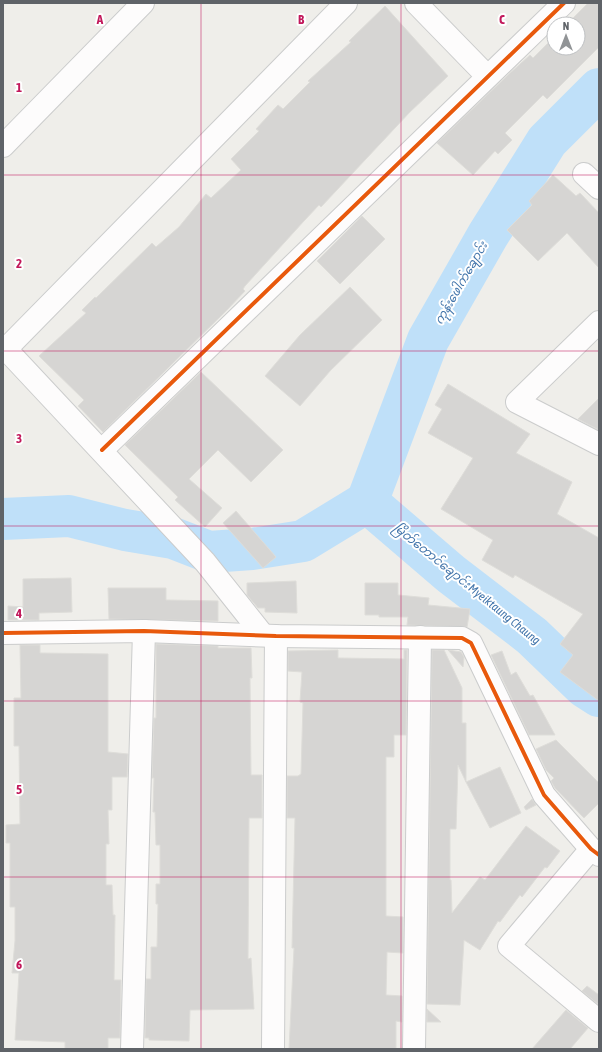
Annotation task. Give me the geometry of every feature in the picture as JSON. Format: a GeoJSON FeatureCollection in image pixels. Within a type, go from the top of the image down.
{"type":"FeatureCollection","features":[{"type":"Feature","properties":{"kind":"street"},"geometry":{"type":"LineString","coordinates":[[3,146],[143,3]]}},
{"type":"Feature","properties":{"kind":"street"},"geometry":{"type":"LineString","coordinates":[[273,1049],[270,636],[205,562],[139,493],[102,450],[4,349],[346,3]]}},
{"type":"Feature","properties":{"kind":"street"},"geometry":{"type":"LineString","coordinates":[[416,3],[487,76]]}},
{"type":"Feature","properties":{"kind":"street"},"geometry":{"type":"LineString","coordinates":[[102,450],[564,3]]}},
{"type":"Feature","properties":{"kind":"street"},"geometry":{"type":"LineString","coordinates":[[599,322],[517,402],[599,444]]}},
{"type":"Feature","properties":{"kind":"street"},"geometry":{"type":"LineString","coordinates":[[132,1049],[144,631]]}},
{"type":"Feature","properties":{"kind":"street"},"geometry":{"type":"LineString","coordinates":[[3,633],[144,631],[270,636],[462,638],[471,643],[544,795],[595,852],[509,946],[599,1021]]}},
{"type":"Feature","properties":{"kind":"street"},"geometry":{"type":"LineString","coordinates":[[414,1049],[420,637]]}},
{"type":"Feature","properties":{"kind":"building"},"geometry":{"type":"Polygon","coordinates":[[[588,3],[599,3],[599,47],[547,99],[543,95],[505,133],[512,140],[498,154],[495,151],[473,175],[437,143],[530,55],[533,58],[546,45],[546,56],[586,56],[586,16],[575,16],[588,3]]]}},
{"type":"Feature","properties":{"kind":"building"},"geometry":{"type":"Polygon","coordinates":[[[385,6],[448,76],[410,112],[321,207],[319,205],[245,286],[243,289],[245,291],[226,311],[103,432],[78,406],[84,400],[39,356],[86,313],[82,310],[152,243],[156,247],[179,227],[206,194],[211,198],[241,170],[231,159],[259,131],[256,129],[278,105],[283,109],[310,82],[308,81],[351,42],[349,41],[385,6]]]}},
{"type":"Feature","properties":{"kind":"building"},"geometry":{"type":"Polygon","coordinates":[[[553,175],[576,196],[580,193],[599,213],[599,268],[567,233],[538,261],[507,230],[532,205],[529,201],[553,175]]]}},
{"type":"Feature","properties":{"kind":"building"},"geometry":{"type":"Polygon","coordinates":[[[362,216],[385,239],[340,284],[317,261],[362,216]]]}},
{"type":"Feature","properties":{"kind":"building"},"geometry":{"type":"Polygon","coordinates":[[[350,287],[382,320],[330,371],[300,406],[265,376],[300,335],[350,287]]]}},
{"type":"Feature","properties":{"kind":"building"},"geometry":{"type":"Polygon","coordinates":[[[201,372],[283,450],[251,482],[218,450],[189,479],[222,508],[205,527],[175,500],[178,497],[125,445],[201,372]]]}},
{"type":"Feature","properties":{"kind":"building"},"geometry":{"type":"Polygon","coordinates":[[[448,384],[530,434],[516,453],[572,482],[557,514],[599,538],[599,701],[560,672],[573,655],[560,644],[583,614],[515,575],[513,578],[482,560],[493,540],[441,509],[473,458],[428,433],[442,409],[435,405],[448,384]]]}},
{"type":"Feature","properties":{"kind":"building"},"geometry":{"type":"Polygon","coordinates":[[[599,398],[599,430],[578,419],[599,398]]]}},
{"type":"Feature","properties":{"kind":"building"},"geometry":{"type":"Polygon","coordinates":[[[236,511],[276,557],[263,568],[223,523],[236,511]]]}},
{"type":"Feature","properties":{"kind":"building"},"geometry":{"type":"Polygon","coordinates":[[[71,578],[72,612],[39,613],[39,620],[8,620],[8,606],[23,607],[23,579],[71,578]]]}},
{"type":"Feature","properties":{"kind":"building"},"geometry":{"type":"Polygon","coordinates":[[[296,581],[297,613],[265,612],[265,608],[258,608],[247,595],[247,583],[296,581]]]}},
{"type":"Feature","properties":{"kind":"building"},"geometry":{"type":"Polygon","coordinates":[[[365,583],[398,583],[398,595],[429,598],[428,605],[470,609],[467,627],[407,625],[408,617],[379,617],[379,615],[365,615],[365,583]]]}},
{"type":"Feature","properties":{"kind":"building"},"geometry":{"type":"Polygon","coordinates":[[[108,588],[166,588],[166,600],[218,601],[218,621],[109,619],[108,588]]]}},
{"type":"Feature","properties":{"kind":"building"},"geometry":{"type":"Polygon","coordinates":[[[156,644],[218,646],[218,648],[251,648],[251,775],[262,775],[262,818],[249,818],[248,959],[251,958],[254,1009],[190,1010],[189,1041],[149,1040],[149,1038],[145,1038],[146,979],[151,979],[151,947],[157,947],[158,904],[156,904],[156,884],[160,884],[160,845],[156,845],[155,812],[153,812],[154,778],[152,778],[154,718],[156,718],[156,644]]]}},
{"type":"Feature","properties":{"kind":"building"},"geometry":{"type":"Polygon","coordinates":[[[20,645],[40,645],[40,653],[108,654],[108,752],[128,754],[127,777],[112,777],[112,810],[108,810],[109,844],[106,844],[106,885],[112,885],[113,915],[115,915],[114,980],[121,980],[120,1038],[108,1038],[108,1049],[65,1049],[65,1042],[15,1040],[19,973],[12,973],[15,941],[15,907],[10,907],[10,843],[6,843],[6,825],[20,824],[19,746],[14,746],[14,698],[21,698],[20,645]]]}},
{"type":"Feature","properties":{"kind":"building"},"geometry":{"type":"Polygon","coordinates":[[[338,650],[338,658],[404,659],[404,650],[407,650],[406,735],[394,735],[394,757],[386,757],[386,916],[403,917],[403,953],[387,952],[386,995],[402,996],[402,1022],[396,1021],[396,1049],[289,1049],[294,948],[292,948],[295,818],[287,818],[287,776],[298,776],[301,774],[303,703],[300,702],[302,672],[288,671],[288,651],[338,650]]]}},
{"type":"Feature","properties":{"kind":"building"},"geometry":{"type":"Polygon","coordinates":[[[432,650],[444,650],[462,688],[462,723],[466,723],[466,782],[458,765],[456,829],[450,829],[450,880],[452,913],[480,877],[485,880],[526,826],[560,851],[547,868],[545,867],[522,897],[520,895],[500,922],[498,921],[480,950],[464,940],[460,1005],[427,1004],[432,650]]]}},
{"type":"Feature","properties":{"kind":"building"},"geometry":{"type":"Polygon","coordinates":[[[448,650],[461,652],[464,657],[463,667],[448,650]]]}},
{"type":"Feature","properties":{"kind":"building"},"geometry":{"type":"Polygon","coordinates":[[[502,651],[511,675],[516,672],[530,696],[533,695],[555,735],[529,735],[491,655],[502,651]]]}},
{"type":"Feature","properties":{"kind":"building"},"geometry":{"type":"Polygon","coordinates":[[[556,740],[599,783],[599,803],[584,818],[555,788],[551,781],[554,778],[546,770],[536,749],[556,740]]]}},
{"type":"Feature","properties":{"kind":"building"},"geometry":{"type":"Polygon","coordinates":[[[500,767],[521,813],[490,828],[466,782],[500,767]]]}},
{"type":"Feature","properties":{"kind":"building"},"geometry":{"type":"Polygon","coordinates":[[[532,799],[536,805],[526,810],[524,807],[532,799]]]}},
{"type":"Feature","properties":{"kind":"building"},"geometry":{"type":"Polygon","coordinates":[[[587,986],[599,995],[599,1005],[582,991],[587,986]]]}},
{"type":"Feature","properties":{"kind":"building"},"geometry":{"type":"Polygon","coordinates":[[[427,1009],[441,1022],[427,1022],[427,1009]]]}},
{"type":"Feature","properties":{"kind":"building"},"geometry":{"type":"Polygon","coordinates":[[[566,1010],[588,1028],[570,1049],[532,1049],[566,1010]]]}},
{"type":"Feature","properties":{"kind":"waterway","name":"ကုန်းဖေါက်ချောင်း"},"geometry":{"type":"LineString","coordinates":[[367,502],[428,340],[488,235],[547,141],[599,89]]}},
{"type":"Feature","properties":{"kind":"waterway","name":"မြိတ်တောင်ချောင်း Myeiktaung Chaung"},"geometry":{"type":"LineString","coordinates":[[3,519],[69,516],[125,530],[173,538],[209,552],[252,549],[303,541],[367,502],[451,574],[532,636],[585,687],[599,696]]}},
{"type":"Feature","properties":{"kind":"cycle path"},"geometry":{"type":"LineString","coordinates":[[102,450],[564,3]]}},
{"type":"Feature","properties":{"kind":"cycle path"},"geometry":{"type":"LineString","coordinates":[[3,633],[144,631],[276,636],[462,638],[471,643],[544,795],[591,849],[599,855]]}}]}
